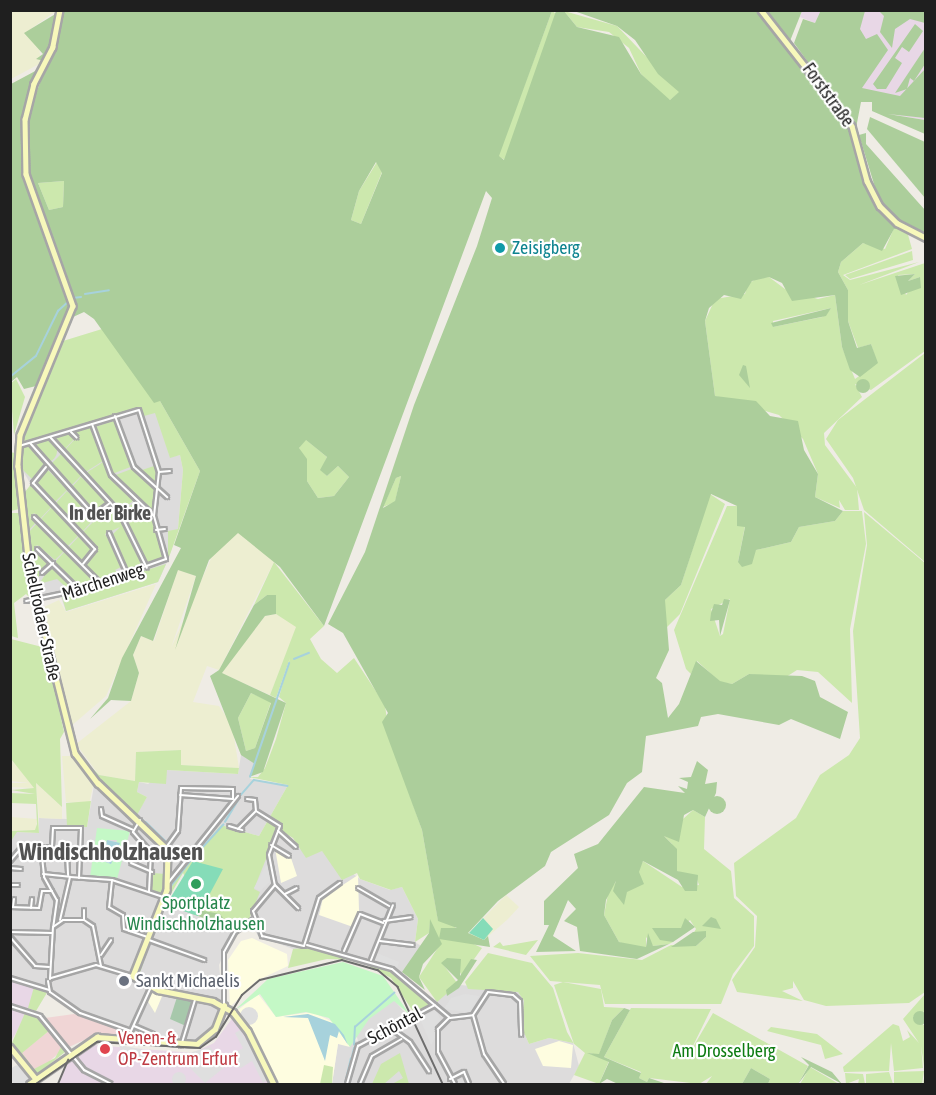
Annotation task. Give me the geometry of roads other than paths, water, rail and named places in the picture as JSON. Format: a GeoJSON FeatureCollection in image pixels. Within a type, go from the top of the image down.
{"type":"FeatureCollection","features":[{"type":"Feature","properties":{"kind":"street","name":"Schellrodaer Straße"},"geometry":{"type":"LineString","coordinates":[[60,10],[50,54],[34,84],[25,119],[26,174],[72,299],[69,322],[24,418],[19,446],[28,563],[75,753],[108,793],[167,846]]}},
{"type":"Feature","properties":{"kind":"street","name":"Forststraße"},"geometry":{"type":"LineString","coordinates":[[760,10],[852,126],[867,181],[880,206],[897,223],[926,238]]}},
{"type":"Feature","properties":{"kind":"street"},"geometry":{"type":"LineString","coordinates":[[19,446],[136,410],[159,472],[159,492],[154,516],[156,530],[165,529]]}},
{"type":"Feature","properties":{"kind":"street"},"geometry":{"type":"LineString","coordinates":[[115,416],[131,460],[159,492],[167,497]]}},
{"type":"Feature","properties":{"kind":"street"},"geometry":{"type":"LineString","coordinates":[[92,424],[111,475],[154,516]]}},
{"type":"Feature","properties":{"kind":"street"},"geometry":{"type":"LineString","coordinates":[[70,430],[77,438]]}},
{"type":"Feature","properties":{"kind":"street"},"geometry":{"type":"LineString","coordinates":[[50,437],[127,524],[147,568]]}},
{"type":"Feature","properties":{"kind":"street"},"geometry":{"type":"LineString","coordinates":[[30,443],[46,467],[96,517],[110,503]]}},
{"type":"Feature","properties":{"kind":"street"},"geometry":{"type":"LineString","coordinates":[[46,467],[33,482],[95,549],[83,564]]}},
{"type":"Feature","properties":{"kind":"street"},"geometry":{"type":"LineString","coordinates":[[159,472],[170,471]]}},
{"type":"Feature","properties":{"kind":"street"},"geometry":{"type":"LineString","coordinates":[[34,517],[101,584]]}},
{"type":"Feature","properties":{"kind":"street","name":"Märchenweg"},"geometry":{"type":"LineString","coordinates":[[38,603],[101,584],[166,559],[156,530]]}},
{"type":"Feature","properties":{"kind":"street"},"geometry":{"type":"LineString","coordinates":[[109,533],[127,575]]}},
{"type":"Feature","properties":{"kind":"street"},"geometry":{"type":"LineString","coordinates":[[37,549],[79,590]]}},
{"type":"Feature","properties":{"kind":"street"},"geometry":{"type":"LineString","coordinates":[[42,573],[52,563]]}},
{"type":"Feature","properties":{"kind":"street"},"geometry":{"type":"LineString","coordinates":[[26,601],[38,603]]}},
{"type":"Feature","properties":{"kind":"street"},"geometry":{"type":"LineString","coordinates":[[133,976],[165,898],[168,883],[167,846],[178,829],[180,795],[185,786],[233,789],[236,798]]}},
{"type":"Feature","properties":{"kind":"street"},"geometry":{"type":"LineString","coordinates":[[180,795],[236,798]]}},
{"type":"Feature","properties":{"kind":"street"},"geometry":{"type":"LineString","coordinates":[[168,883],[236,798]]}},
{"type":"Feature","properties":{"kind":"street"},"geometry":{"type":"LineString","coordinates":[[229,826],[240,830],[256,811],[255,800],[247,799]]}},
{"type":"Feature","properties":{"kind":"street"},"geometry":{"type":"LineString","coordinates":[[101,809],[102,816],[133,830],[151,852],[152,872],[149,892]]}},
{"type":"Feature","properties":{"kind":"street"},"geometry":{"type":"LineString","coordinates":[[256,811],[280,826],[272,845],[275,885],[298,908]]}},
{"type":"Feature","properties":{"kind":"street"},"geometry":{"type":"LineString","coordinates":[[133,830],[140,820]]}},
{"type":"Feature","properties":{"kind":"street"},"geometry":{"type":"LineString","coordinates":[[10,861],[22,847],[52,847],[53,828],[81,828],[79,878]]}},
{"type":"Feature","properties":{"kind":"street"},"geometry":{"type":"LineString","coordinates":[[278,831],[296,847]]}},
{"type":"Feature","properties":{"kind":"street"},"geometry":{"type":"LineString","coordinates":[[272,845],[289,856]]}},
{"type":"Feature","properties":{"kind":"street"},"geometry":{"type":"LineString","coordinates":[[41,847],[43,874],[57,900],[52,933],[49,990]]}},
{"type":"Feature","properties":{"kind":"street"},"geometry":{"type":"LineString","coordinates":[[53,927],[60,921],[69,876],[67,854]]}},
{"type":"Feature","properties":{"kind":"street"},"geometry":{"type":"LineString","coordinates":[[131,863],[152,872]]}},
{"type":"Feature","properties":{"kind":"street"},"geometry":{"type":"LineString","coordinates":[[10,868],[21,869]]}},
{"type":"Feature","properties":{"kind":"street"},"geometry":{"type":"LineString","coordinates":[[43,874],[112,880],[165,898]]}},
{"type":"Feature","properties":{"kind":"street"},"geometry":{"type":"LineString","coordinates":[[112,880],[109,907],[123,915],[124,928],[204,960]]}},
{"type":"Feature","properties":{"kind":"street"},"geometry":{"type":"LineString","coordinates":[[306,944],[320,897],[340,883]]}},
{"type":"Feature","properties":{"kind":"street"},"geometry":{"type":"LineString","coordinates":[[10,885],[18,885]]}},
{"type":"Feature","properties":{"kind":"street"},"geometry":{"type":"LineString","coordinates":[[29,1084],[70,1052],[101,1036],[181,1046],[208,1037],[224,1006],[225,952],[235,932],[253,920],[257,900],[275,885]]}},
{"type":"Feature","properties":{"kind":"street"},"geometry":{"type":"LineString","coordinates":[[285,894],[297,888]]}},
{"type":"Feature","properties":{"kind":"street"},"geometry":{"type":"LineString","coordinates":[[358,888],[391,905],[380,941],[370,960]]}},
{"type":"Feature","properties":{"kind":"street"},"geometry":{"type":"LineString","coordinates":[[14,899],[12,907],[39,908],[42,890],[52,891]]}},
{"type":"Feature","properties":{"kind":"street"},"geometry":{"type":"LineString","coordinates":[[360,896],[362,891]]}},
{"type":"Feature","properties":{"kind":"street"},"geometry":{"type":"LineString","coordinates":[[31,908],[32,899]]}},
{"type":"Feature","properties":{"kind":"street"},"geometry":{"type":"LineString","coordinates":[[84,910],[84,920]]}},
{"type":"Feature","properties":{"kind":"street"},"geometry":{"type":"LineString","coordinates":[[344,951],[360,914],[384,922],[411,917]]}},
{"type":"Feature","properties":{"kind":"street"},"geometry":{"type":"LineString","coordinates":[[54,920],[84,920],[94,928],[101,955],[100,966]]}},
{"type":"Feature","properties":{"kind":"street"},"geometry":{"type":"LineString","coordinates":[[253,920],[266,939],[306,944],[320,952],[344,951],[409,978],[449,1018]]}},
{"type":"Feature","properties":{"kind":"street"},"geometry":{"type":"LineString","coordinates":[[10,932],[52,933]]}},
{"type":"Feature","properties":{"kind":"street"},"geometry":{"type":"LineString","coordinates":[[10,937],[35,966],[49,967]]}},
{"type":"Feature","properties":{"kind":"street"},"geometry":{"type":"LineString","coordinates":[[101,955],[111,940]]}},
{"type":"Feature","properties":{"kind":"street"},"geometry":{"type":"LineString","coordinates":[[380,941],[413,945]]}},
{"type":"Feature","properties":{"kind":"street"},"geometry":{"type":"LineString","coordinates":[[42,985],[49,980],[100,966],[133,976],[151,987],[224,1006],[248,1031],[274,1084]]}},
{"type":"Feature","properties":{"kind":"street"},"geometry":{"type":"LineString","coordinates":[[10,978],[42,985],[80,1013],[131,1031],[151,987]]}},
{"type":"Feature","properties":{"kind":"street"},"geometry":{"type":"LineString","coordinates":[[504,1084],[484,1054],[473,1015],[488,992],[513,994],[520,1001],[521,1035]]}},
{"type":"Feature","properties":{"kind":"street"},"geometry":{"type":"LineString","coordinates":[[181,1046],[196,998]]}},
{"type":"Feature","properties":{"kind":"street","name":"Schöntal"},"geometry":{"type":"LineString","coordinates":[[347,1084],[358,1046],[435,1005]]}},
{"type":"Feature","properties":{"kind":"street"},"geometry":{"type":"LineString","coordinates":[[10,1006],[40,1017],[86,1071],[111,1084]]}},
{"type":"Feature","properties":{"kind":"street"},"geometry":{"type":"LineString","coordinates":[[455,1084],[450,1078],[437,1041],[438,1027],[449,1018],[473,1015]]}},
{"type":"Feature","properties":{"kind":"street"},"geometry":{"type":"LineString","coordinates":[[134,1026],[153,1034]]}},
{"type":"Feature","properties":{"kind":"street"},"geometry":{"type":"LineString","coordinates":[[392,1029],[401,1039],[411,1042],[429,1071]]}},
{"type":"Feature","properties":{"kind":"street"},"geometry":{"type":"LineString","coordinates":[[360,1084],[372,1056],[401,1039]]}},
{"type":"Feature","properties":{"kind":"street"},"geometry":{"type":"LineString","coordinates":[[10,1047],[36,1079]]}},
{"type":"Feature","properties":{"kind":"street"},"geometry":{"type":"LineString","coordinates":[[450,1078],[464,1072],[470,1084]]}},
{"type":"Feature","properties":{"kind":"water"},"geometry":{"type":"Polygon","coordinates":[[[107,840],[120,843],[111,864],[103,861],[107,840]]]}},
{"type":"Feature","properties":{"kind":"water"},"geometry":{"type":"Polygon","coordinates":[[[308,1014],[335,1024],[344,1035],[348,1045],[339,1031],[337,1038],[330,1035],[325,1061],[308,1018],[283,1017],[308,1014]]]}},
{"type":"Feature","properties":{"kind":"waterway"},"geometry":{"type":"LineString","coordinates":[[85,294],[109,290]]}},
{"type":"Feature","properties":{"kind":"waterway"},"geometry":{"type":"LineString","coordinates":[[73,298],[81,297]]}},
{"type":"Feature","properties":{"kind":"waterway"},"geometry":{"type":"LineString","coordinates":[[10,377],[36,356],[58,311],[69,301]]}},
{"type":"Feature","properties":{"kind":"waterway"},"geometry":{"type":"LineString","coordinates":[[37,584],[41,598]]}},
{"type":"Feature","properties":{"kind":"waterway"},"geometry":{"type":"LineString","coordinates":[[42,605],[54,660]]}},
{"type":"Feature","properties":{"kind":"waterway"},"geometry":{"type":"LineString","coordinates":[[294,659],[309,653]]}},
{"type":"Feature","properties":{"kind":"waterway"},"geometry":{"type":"LineString","coordinates":[[250,777],[289,664]]}},
{"type":"Feature","properties":{"kind":"waterway"},"geometry":{"type":"LineString","coordinates":[[51,665],[66,730]]}},
{"type":"Feature","properties":{"kind":"waterway"},"geometry":{"type":"LineString","coordinates":[[240,796],[254,780],[287,786]]}},
{"type":"Feature","properties":{"kind":"waterway"},"geometry":{"type":"LineString","coordinates":[[102,790],[122,809]]}},
{"type":"Feature","properties":{"kind":"waterway"},"geometry":{"type":"LineString","coordinates":[[225,822],[238,800]]}},
{"type":"Feature","properties":{"kind":"waterway"},"geometry":{"type":"LineString","coordinates":[[127,808],[137,815]]}},
{"type":"Feature","properties":{"kind":"waterway"},"geometry":{"type":"LineString","coordinates":[[139,817],[143,820]]}},
{"type":"Feature","properties":{"kind":"waterway"},"geometry":{"type":"LineString","coordinates":[[146,822],[167,842]]}},
{"type":"Feature","properties":{"kind":"waterway"},"geometry":{"type":"LineString","coordinates":[[193,858],[223,825]]}},
{"type":"Feature","properties":{"kind":"waterway"},"geometry":{"type":"LineString","coordinates":[[153,833],[163,842]]}},
{"type":"Feature","properties":{"kind":"waterway"},"geometry":{"type":"LineString","coordinates":[[171,886],[191,860]]}},
{"type":"Feature","properties":{"kind":"waterway"},"geometry":{"type":"LineString","coordinates":[[354,1045],[355,1027],[394,993]]}},
{"type":"Feature","properties":{"kind":"waterway"},"geometry":{"type":"LineString","coordinates":[[352,1057],[354,1048]]}},
{"type":"Feature","properties":{"kind":"waterway"},"geometry":{"type":"LineString","coordinates":[[345,1084],[351,1059]]}},
{"type":"Feature","properties":{"kind":"tram line"},"geometry":{"type":"LineString","coordinates":[[36,1084],[97,1042],[200,1048],[216,1037],[242,995],[260,980],[342,960],[378,970],[398,987],[443,1084]]}},
{"type":"Feature","properties":{"kind":"tram line"},"geometry":{"type":"LineString","coordinates":[[58,1084],[68,1060]]}},
{"type":"Feature","properties":{"kind":"place","name":"Zeisigberg"},"geometry":{"type":"Point","coordinates":[500,248]}},
{"type":"Feature","properties":{"kind":"place","name":"Sportplatz Windischholzhausen"},"geometry":{"type":"Point","coordinates":[196,884]}},
{"type":"Feature","properties":{"kind":"place","name":"Sankt Michaelis"},"geometry":{"type":"Point","coordinates":[124,981]}},
{"type":"Feature","properties":{"kind":"place","name":"Venen- & OP-Zentrum Erfurt"},"geometry":{"type":"Point","coordinates":[105,1049]}},
{"type":"Feature","properties":{"kind":"district","name":"In der Birke"},"geometry":{"type":"Point","coordinates":[110,512]}},
{"type":"Feature","properties":{"kind":"district","name":"Windischholzhausen"},"geometry":{"type":"Point","coordinates":[111,852]}},
{"type":"Feature","properties":{"kind":"park label","name":"Am Drosselberg"},"geometry":{"type":"Point","coordinates":[724,1051]}}]}
